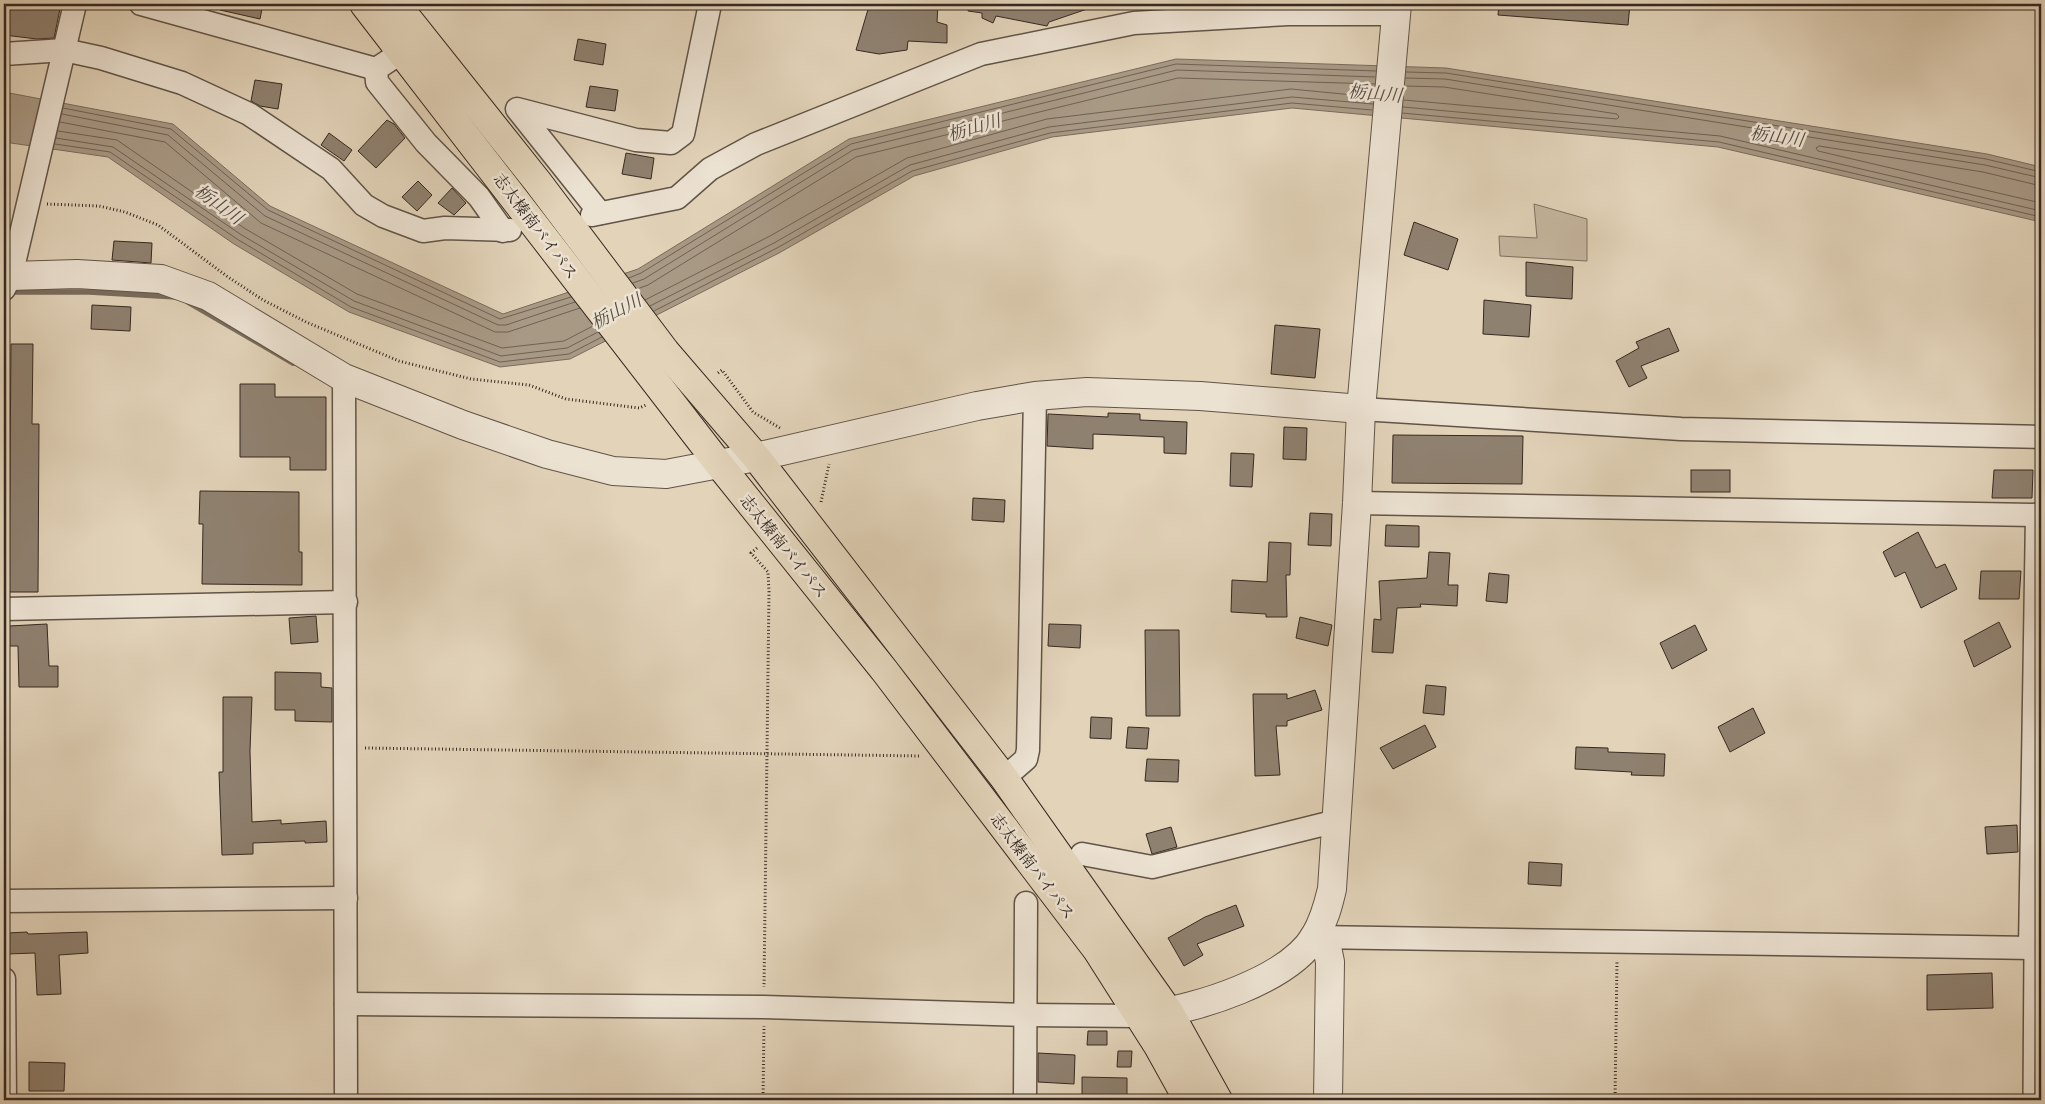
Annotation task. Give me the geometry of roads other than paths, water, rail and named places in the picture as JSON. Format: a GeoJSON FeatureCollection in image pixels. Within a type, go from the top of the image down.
{"type":"FeatureCollection","features":[{"type":"Feature","properties":{"kind":"highway","name":"志太榛南バイパス"},"geometry":{"type":"LineString","coordinates":[[364,4],[718,463],[940,743],[1097,950],[1188,1100]]}},
{"type":"Feature","properties":{"kind":"highway","name":"志太榛南バイパス"},"geometry":{"type":"LineString","coordinates":[[396,4],[665,351],[756,457],[1004,778],[1169,1012],[1218,1100]]}},
{"type":"Feature","properties":{"kind":"street"},"geometry":{"type":"LineString","coordinates":[[75,4],[28,199],[6,280],[77,274],[161,279],[208,296],[344,387],[547,454],[613,472],[666,474],[756,457],[970,408],[1035,396],[1087,392],[1181,396],[1681,429],[2041,437]]}},
{"type":"Feature","properties":{"kind":"street"},"geometry":{"type":"LineString","coordinates":[[141,4],[376,69],[402,52]]}},
{"type":"Feature","properties":{"kind":"street"},"geometry":{"type":"LineString","coordinates":[[346,1004],[764,1007],[1026,1015],[1138,1016],[1169,1012],[1259,982],[1284,968],[1314,937],[1324,918],[1332,890],[1358,503],[1361,409],[1396,15],[1288,14],[1134,23],[981,54],[756,144],[710,169],[678,198],[627,210],[596,214],[517,108],[636,140],[671,143],[683,134],[710,4]]}},
{"type":"Feature","properties":{"kind":"street"},"geometry":{"type":"LineString","coordinates":[[4,54],[101,58],[182,83],[249,114],[331,169],[364,205],[383,216],[423,231],[445,228],[506,230],[479,197],[426,142],[377,82],[376,69]]}},
{"type":"Feature","properties":{"kind":"street"},"geometry":{"type":"LineString","coordinates":[[344,387],[346,1100]]}},
{"type":"Feature","properties":{"kind":"street"},"geometry":{"type":"LineString","coordinates":[[1004,778],[1026,758],[1028,750],[1035,396]]}},
{"type":"Feature","properties":{"kind":"street"},"geometry":{"type":"LineString","coordinates":[[1314,937],[1617,944],[2036,948],[2039,515],[1358,503]]}},
{"type":"Feature","properties":{"kind":"street"},"geometry":{"type":"LineString","coordinates":[[4,609],[346,602]]}},
{"type":"Feature","properties":{"kind":"street"},"geometry":{"type":"LineString","coordinates":[[1082,854],[1152,867],[1337,821]]}},
{"type":"Feature","properties":{"kind":"street"},"geometry":{"type":"LineString","coordinates":[[4,901],[346,898]]}},
{"type":"Feature","properties":{"kind":"street"},"geometry":{"type":"LineString","coordinates":[[1025,1100],[1026,903]]}},
{"type":"Feature","properties":{"kind":"street"},"geometry":{"type":"LineString","coordinates":[[1314,937],[1327,947],[1330,962],[1328,1100]]}},
{"type":"Feature","properties":{"kind":"street"},"geometry":{"type":"LineString","coordinates":[[4,979],[5,1100]]}},
{"type":"Feature","properties":{"kind":"lane"},"geometry":{"type":"LineString","coordinates":[[2028,1100],[2036,948]]}},
{"type":"Feature","properties":{"kind":"water","name":"栃山川"},"geometry":{"type":"Polygon","coordinates":[[[1176,59],[1446,68],[1987,154],[2041,167],[2041,222],[1718,147],[1292,108],[1052,137],[914,176],[779,253],[570,359],[500,367],[349,312],[234,244],[108,157],[4,142],[4,92],[173,124],[270,206],[503,314],[638,269],[849,139],[1176,59]]]}},
{"type":"Feature","properties":{"kind":"waterway"},"geometry":{"type":"LineString","coordinates":[[9,292],[89,292],[177,297]]}},
{"type":"Feature","properties":{"kind":"waterway"},"geometry":{"type":"LineString","coordinates":[[188,302],[293,363]]}}]}
